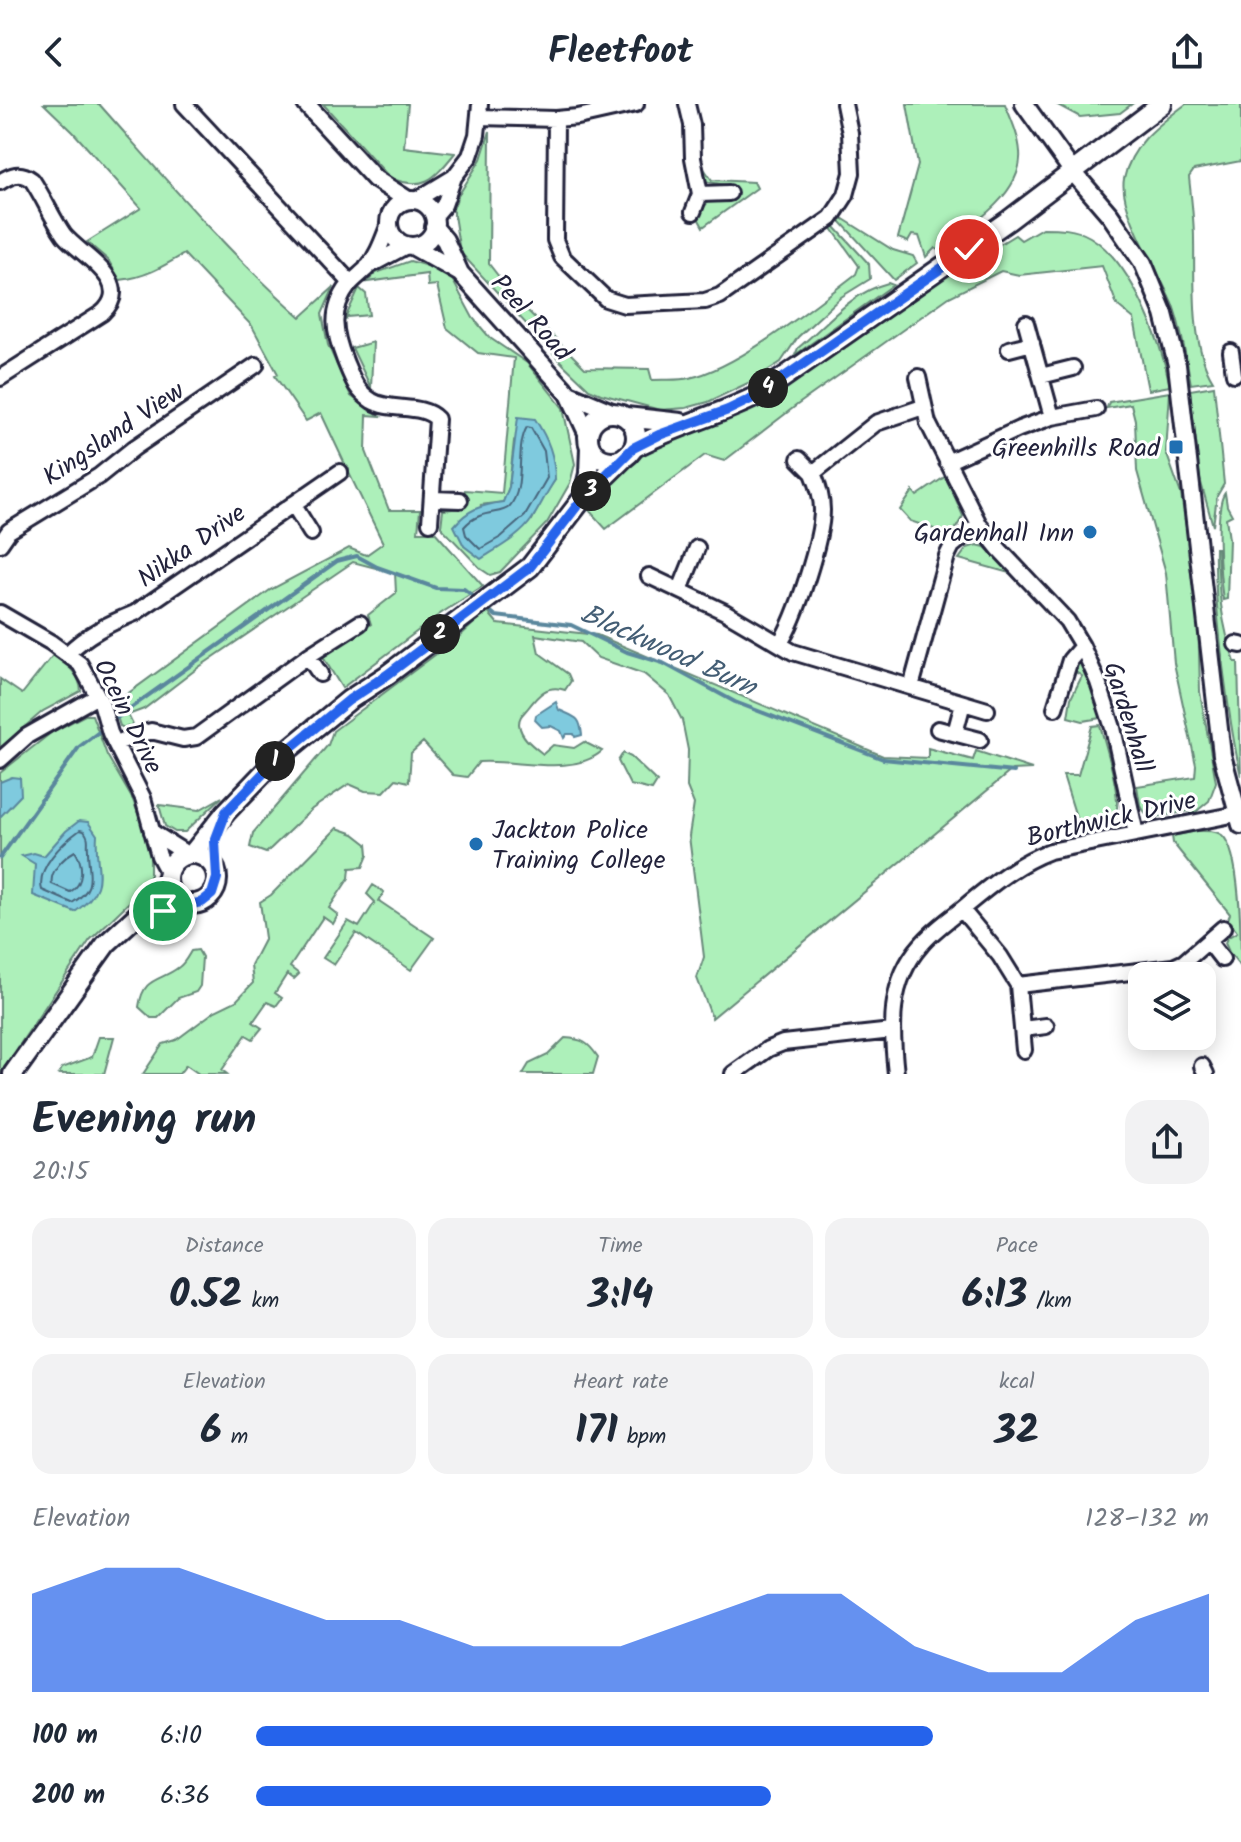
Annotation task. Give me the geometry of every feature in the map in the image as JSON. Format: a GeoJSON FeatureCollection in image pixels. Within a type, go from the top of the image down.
{"type":"FeatureCollection","features":[{"type":"Feature","properties":{"kind":"main road"},"geometry":{"type":"LineString","coordinates":[[589,441],[600,458],[606,460],[757,396],[969,249],[1162,104]]}},
{"type":"Feature","properties":{"kind":"main road"},"geometry":{"type":"LineString","coordinates":[[583,498],[589,474],[589,441],[594,421],[599,416],[620,415],[691,423]]}},
{"type":"Feature","properties":{"kind":"main road"},"geometry":{"type":"LineString","coordinates":[[190,854],[278,758],[349,700],[530,567],[583,498],[630,452],[636,442],[634,428],[620,415]]}},
{"type":"Feature","properties":{"kind":"main road"},"geometry":{"type":"LineString","coordinates":[[138,918],[207,899],[215,889],[215,841],[226,812]]}},
{"type":"Feature","properties":{"kind":"main road"},"geometry":{"type":"LineString","coordinates":[[13,1074],[106,944],[138,918],[156,898],[177,858],[190,854],[206,857],[215,868]]}},
{"type":"Feature","properties":{"kind":"main road"},"geometry":{"type":"LineString","coordinates":[[167,875],[172,895],[194,904]]}},
{"type":"Feature","properties":{"kind":"street"},"geometry":{"type":"LineString","coordinates":[[184,104],[351,283]]}},
{"type":"Feature","properties":{"kind":"street"},"geometry":{"type":"LineString","coordinates":[[306,104],[375,179],[394,194],[428,206],[460,273]]}},
{"type":"Feature","properties":{"kind":"street"},"geometry":{"type":"LineString","coordinates":[[367,267],[410,245],[425,241],[444,205],[454,177],[470,156],[479,111],[556,119],[636,104]]}},
{"type":"Feature","properties":{"kind":"street"},"geometry":{"type":"LineString","coordinates":[[687,104],[700,194],[693,212]]}},
{"type":"Feature","properties":{"kind":"street"},"geometry":{"type":"LineString","coordinates":[[556,119],[555,238],[562,257],[606,299],[614,302],[625,305],[689,302],[720,296],[831,218],[845,197],[852,173],[852,143],[844,104]]}},
{"type":"Feature","properties":{"kind":"street"},"geometry":{"type":"LineString","coordinates":[[1024,104],[1143,263],[1164,314],[1177,365],[1222,755],[1239,820]]}},
{"type":"Feature","properties":{"kind":"street"},"geometry":{"type":"LineString","coordinates":[[0,182],[14,175],[23,175],[32,180],[68,239],[98,264],[108,278],[113,298],[111,305],[102,313],[0,378]]}},
{"type":"Feature","properties":{"kind":"street"},"geometry":{"type":"LineString","coordinates":[[430,523],[437,419],[424,411],[378,404],[364,395],[354,384],[337,339],[335,314],[340,299],[382,245],[395,207],[454,177]]}},
{"type":"Feature","properties":{"kind":"street"},"geometry":{"type":"LineString","coordinates":[[375,179],[394,237],[460,273]]}},
{"type":"Feature","properties":{"kind":"street"},"geometry":{"type":"LineString","coordinates":[[700,194],[729,193]]}},
{"type":"Feature","properties":{"kind":"street","name":"Peel Road"},"geometry":{"type":"LineString","coordinates":[[460,273],[569,394]]}},
{"type":"Feature","properties":{"kind":"street"},"geometry":{"type":"LineString","coordinates":[[1026,323],[1052,417]]}},
{"type":"Feature","properties":{"kind":"street"},"geometry":{"type":"LineString","coordinates":[[1009,349],[1032,343]]}},
{"type":"Feature","properties":{"kind":"street"},"geometry":{"type":"LineString","coordinates":[[1231,352],[1232,375]]}},
{"type":"Feature","properties":{"kind":"street","name":"Kingsland View"},"geometry":{"type":"LineString","coordinates":[[0,544],[9,531],[99,476],[256,365]]}},
{"type":"Feature","properties":{"kind":"street"},"geometry":{"type":"LineString","coordinates":[[1041,376],[1073,368]]}},
{"type":"Feature","properties":{"kind":"street","name":"Gardenhall"},"geometry":{"type":"LineString","coordinates":[[918,377],[928,423],[979,524],[1067,621],[1082,646],[1113,728],[1136,834]]}},
{"type":"Feature","properties":{"kind":"street"},"geometry":{"type":"LineString","coordinates":[[229,384],[239,398]]}},
{"type":"Feature","properties":{"kind":"street"},"geometry":{"type":"LineString","coordinates":[[569,394],[620,415]]}},
{"type":"Feature","properties":{"kind":"street"},"geometry":{"type":"LineString","coordinates":[[569,394],[589,441]]}},
{"type":"Feature","properties":{"kind":"street"},"geometry":{"type":"LineString","coordinates":[[813,473],[876,423],[923,407]]}},
{"type":"Feature","properties":{"kind":"street"},"geometry":{"type":"LineString","coordinates":[[947,462],[1052,417],[1096,409]]}},
{"type":"Feature","properties":{"kind":"street"},"geometry":{"type":"LineString","coordinates":[[780,643],[796,612],[820,525],[820,495],[813,473],[799,459]]}},
{"type":"Feature","properties":{"kind":"street","name":"Nikka Drive"},"geometry":{"type":"LineString","coordinates":[[67,654],[79,641],[106,624],[135,613],[340,472]]}},
{"type":"Feature","properties":{"kind":"street"},"geometry":{"type":"LineString","coordinates":[[433,499],[460,500]]}},
{"type":"Feature","properties":{"kind":"street"},"geometry":{"type":"LineString","coordinates":[[293,504],[311,533]]}},
{"type":"Feature","properties":{"kind":"street"},"geometry":{"type":"LineString","coordinates":[[911,687],[947,556],[952,546],[979,524]]}},
{"type":"Feature","properties":{"kind":"street"},"geometry":{"type":"LineString","coordinates":[[680,590],[697,548]]}},
{"type":"Feature","properties":{"kind":"street"},"geometry":{"type":"LineString","coordinates":[[649,576],[725,612],[793,652],[987,710]]}},
{"type":"Feature","properties":{"kind":"street","name":"Ocein Drive"},"geometry":{"type":"LineString","coordinates":[[0,613],[80,664],[143,798],[167,875]]}},
{"type":"Feature","properties":{"kind":"street"},"geometry":{"type":"LineString","coordinates":[[113,738],[151,731],[183,739],[196,737],[308,656],[360,623]]}},
{"type":"Feature","properties":{"kind":"street"},"geometry":{"type":"LineString","coordinates":[[1055,708],[1070,660],[1082,646]]}},
{"type":"Feature","properties":{"kind":"street"},"geometry":{"type":"LineString","coordinates":[[308,656],[320,674]]}},
{"type":"Feature","properties":{"kind":"street"},"geometry":{"type":"LineString","coordinates":[[0,760],[27,736],[96,697]]}},
{"type":"Feature","properties":{"kind":"street"},"geometry":{"type":"LineString","coordinates":[[955,733],[963,703]]}},
{"type":"Feature","properties":{"kind":"street"},"geometry":{"type":"LineString","coordinates":[[938,729],[980,740]]}},
{"type":"Feature","properties":{"kind":"street","name":"Borthwick Drive"},"geometry":{"type":"LineString","coordinates":[[896,1074],[892,1031],[894,1001],[905,966],[922,942],[1007,872],[1026,860],[1050,851],[1136,834],[1239,820]]}},
{"type":"Feature","properties":{"kind":"street"},"geometry":{"type":"LineString","coordinates":[[152,832],[190,854]]}},
{"type":"Feature","properties":{"kind":"street"},"geometry":{"type":"LineString","coordinates":[[962,910],[1000,956],[1018,985],[1024,1050]]}},
{"type":"Feature","properties":{"kind":"street"},"geometry":{"type":"LineString","coordinates":[[1018,985],[1173,967],[1184,962],[1223,928]]}},
{"type":"Feature","properties":{"kind":"street"},"geometry":{"type":"LineString","coordinates":[[1208,941],[1222,959]]}},
{"type":"Feature","properties":{"kind":"street"},"geometry":{"type":"LineString","coordinates":[[1023,1029],[1046,1026]]}},
{"type":"Feature","properties":{"kind":"street"},"geometry":{"type":"LineString","coordinates":[[733,1074],[768,1049],[783,1043],[892,1031]]}},
{"type":"Feature","properties":{"kind":"green space"},"geometry":{"type":"Polygon","coordinates":[[[44,104],[99,104],[222,241],[301,317],[334,287],[322,314],[328,345],[351,396],[380,416],[367,415],[366,451],[389,510],[420,510],[418,532],[435,532],[483,586],[440,614],[342,688],[323,657],[371,624],[368,615],[396,593],[395,573],[353,562],[199,667],[144,709],[128,715],[133,725],[120,726],[112,701],[123,697],[270,590],[349,548],[366,555],[383,543],[349,473],[341,465],[344,462],[321,413],[306,421],[275,376],[278,374],[252,326],[184,254],[146,274],[120,280],[108,260],[87,242],[141,208],[44,104]]]}},
{"type":"Feature","properties":{"kind":"green space"},"geometry":{"type":"Polygon","coordinates":[[[323,104],[408,104],[404,147],[455,153],[434,176],[420,183],[390,178],[323,104]]]}},
{"type":"Feature","properties":{"kind":"green space"},"geometry":{"type":"Polygon","coordinates":[[[907,104],[1005,104],[1020,152],[1019,167],[1003,196],[978,221],[926,257],[919,236],[912,235],[908,242],[898,238],[918,165],[907,104]]]}},
{"type":"Feature","properties":{"kind":"green space"},"geometry":{"type":"Polygon","coordinates":[[[1056,104],[1132,104],[1120,113],[1080,117],[1056,104]]]}},
{"type":"Feature","properties":{"kind":"green space"},"geometry":{"type":"Polygon","coordinates":[[[1186,104],[1241,104],[1241,161],[1194,170],[1189,177],[1194,224],[1197,332],[1200,350],[1213,381],[1191,384],[1173,305],[1134,224],[1124,192],[1128,167],[1140,145],[1186,104]]]}},
{"type":"Feature","properties":{"kind":"green space"},"geometry":{"type":"Polygon","coordinates":[[[490,131],[489,264],[517,300],[585,368],[649,369],[652,380],[676,380],[709,372],[753,349],[856,274],[859,266],[831,227],[834,226],[869,264],[870,279],[841,297],[798,337],[781,362],[748,383],[708,402],[660,410],[601,394],[589,389],[564,365],[460,252],[453,209],[481,159],[490,131]]]}},
{"type":"Feature","properties":{"kind":"green space"},"geometry":{"type":"Polygon","coordinates":[[[705,170],[712,180],[754,182],[757,188],[703,227],[697,216],[704,206],[711,200],[731,197],[731,186],[704,181],[701,173],[705,170]]]}},
{"type":"Feature","properties":{"kind":"green space"},"geometry":{"type":"Polygon","coordinates":[[[842,218],[893,250],[913,256],[917,263],[894,280],[840,221],[842,218]]]}},
{"type":"Feature","properties":{"kind":"green space"},"geometry":{"type":"Polygon","coordinates":[[[1042,228],[1066,229],[1084,234],[1119,264],[1152,326],[1170,386],[1148,390],[1134,319],[1117,305],[1102,266],[1019,275],[1001,271],[949,297],[724,461],[705,455],[606,529],[587,508],[620,472],[647,450],[736,416],[797,381],[907,301],[1015,235],[1021,240],[1042,228]]]}},
{"type":"Feature","properties":{"kind":"green space"},"geometry":{"type":"Polygon","coordinates":[[[410,261],[431,267],[452,279],[473,318],[490,338],[527,363],[563,408],[575,464],[570,483],[547,523],[500,572],[490,575],[481,569],[441,527],[443,510],[461,508],[465,490],[502,493],[514,358],[478,353],[447,328],[437,285],[428,286],[427,274],[367,282],[376,273],[410,261]],[[514,441],[509,487],[503,502],[480,505],[532,520],[555,480],[514,441]]]}},
{"type":"Feature","properties":{"kind":"green space"},"geometry":{"type":"Polygon","coordinates":[[[888,283],[893,285],[795,355],[798,348],[850,302],[888,283]]]}},
{"type":"Feature","properties":{"kind":"green space"},"geometry":{"type":"Polygon","coordinates":[[[359,288],[366,294],[369,315],[347,317],[343,323],[359,288]]]}},
{"type":"Feature","properties":{"kind":"green space"},"geometry":{"type":"Polygon","coordinates":[[[373,342],[371,388],[352,348],[373,342]]]}},
{"type":"Feature","properties":{"kind":"green space"},"geometry":{"type":"Polygon","coordinates":[[[1214,386],[1224,484],[1217,496],[1213,526],[1200,479],[1190,390],[1214,386]]]}},
{"type":"Feature","properties":{"kind":"green space"},"geometry":{"type":"Polygon","coordinates":[[[1170,392],[1166,452],[1181,494],[1187,534],[1191,537],[1198,610],[1200,692],[1216,782],[1209,801],[1192,815],[1189,811],[1156,817],[1147,815],[1140,805],[1137,786],[1195,777],[1196,765],[1174,663],[1166,573],[1137,471],[1135,420],[1131,404],[1107,408],[1109,402],[1170,392]]]}},
{"type":"Feature","properties":{"kind":"green space"},"geometry":{"type":"Polygon","coordinates":[[[946,476],[963,516],[952,535],[910,521],[900,510],[913,491],[917,496],[946,476]]]}},
{"type":"Feature","properties":{"kind":"green space"},"geometry":{"type":"Polygon","coordinates":[[[1225,493],[1232,515],[1226,518],[1229,539],[1227,599],[1223,600],[1219,527],[1225,493]]]}},
{"type":"Feature","properties":{"kind":"green space"},"geometry":{"type":"Polygon","coordinates":[[[977,545],[985,547],[1013,574],[959,559],[967,548],[977,545]]]}},
{"type":"Feature","properties":{"kind":"green space"},"geometry":{"type":"Polygon","coordinates":[[[1215,548],[1223,620],[1235,662],[1238,662],[1241,776],[1223,666],[1215,548]]]}},
{"type":"Feature","properties":{"kind":"green space"},"geometry":{"type":"Polygon","coordinates":[[[487,611],[498,624],[597,635],[883,756],[928,758],[928,748],[973,760],[976,751],[1032,769],[1012,770],[712,1018],[697,978],[704,957],[689,836],[694,804],[687,787],[688,750],[682,720],[669,695],[644,674],[598,658],[581,642],[535,635],[539,653],[568,674],[571,681],[565,690],[553,688],[539,695],[522,715],[519,724],[525,738],[543,754],[553,745],[574,748],[584,742],[602,751],[590,759],[560,765],[479,762],[467,777],[453,775],[423,742],[411,753],[409,782],[396,779],[384,792],[365,791],[349,784],[312,809],[266,853],[250,847],[253,833],[328,745],[333,731],[459,637],[487,611]]]}},
{"type":"Feature","properties":{"kind":"green space"},"geometry":{"type":"Polygon","coordinates":[[[54,654],[75,674],[81,691],[43,711],[0,748],[0,679],[22,694],[54,654]]]}},
{"type":"Feature","properties":{"kind":"green space"},"geometry":{"type":"Polygon","coordinates":[[[1077,663],[1087,673],[1101,718],[1083,721],[1068,717],[1071,698],[1082,676],[1074,671],[1077,663]]]}},
{"type":"Feature","properties":{"kind":"green space"},"geometry":{"type":"Polygon","coordinates":[[[85,715],[92,715],[107,755],[133,800],[150,846],[150,882],[90,940],[0,1074],[0,773],[52,732],[85,715]]]}},
{"type":"Feature","properties":{"kind":"green space"},"geometry":{"type":"Polygon","coordinates":[[[1100,725],[1114,777],[1116,817],[1106,829],[1081,833],[1063,775],[1078,775],[1092,726],[1100,725]]]}},
{"type":"Feature","properties":{"kind":"green space"},"geometry":{"type":"Polygon","coordinates":[[[623,753],[657,782],[652,790],[630,785],[618,761],[623,753]]]}},
{"type":"Feature","properties":{"kind":"green space"},"geometry":{"type":"Polygon","coordinates":[[[222,797],[185,832],[175,832],[165,826],[159,805],[199,810],[222,797]]]}},
{"type":"Feature","properties":{"kind":"green space"},"geometry":{"type":"Polygon","coordinates":[[[337,828],[354,834],[367,844],[368,855],[363,867],[350,868],[349,878],[329,908],[338,915],[333,924],[323,917],[290,967],[299,974],[294,979],[287,974],[275,993],[282,998],[276,1006],[267,1002],[253,1022],[262,1028],[253,1039],[246,1035],[222,1070],[227,1074],[199,1074],[186,1065],[179,1074],[143,1074],[163,1044],[176,1040],[215,1011],[236,1001],[253,983],[251,965],[265,938],[260,902],[271,895],[337,828]]]}},
{"type":"Feature","properties":{"kind":"green space"},"geometry":{"type":"Polygon","coordinates":[[[1197,831],[1222,835],[1233,858],[1239,896],[1241,967],[1225,943],[1237,932],[1228,919],[1230,914],[1173,843],[1172,836],[1197,831]]]}},
{"type":"Feature","properties":{"kind":"green space"},"geometry":{"type":"Polygon","coordinates":[[[373,885],[384,892],[379,901],[434,938],[411,970],[356,933],[334,965],[323,958],[348,921],[359,927],[375,902],[367,894],[373,885]]]}},
{"type":"Feature","properties":{"kind":"green space"},"geometry":{"type":"Polygon","coordinates":[[[198,950],[202,957],[200,986],[196,992],[178,998],[158,1018],[151,1018],[139,1007],[144,990],[153,981],[181,966],[191,951],[198,950]]]}},
{"type":"Feature","properties":{"kind":"green space"},"geometry":{"type":"Polygon","coordinates":[[[99,1037],[114,1037],[104,1074],[59,1074],[62,1068],[92,1057],[99,1037]]]}},
{"type":"Feature","properties":{"kind":"green space"},"geometry":{"type":"Polygon","coordinates":[[[565,1038],[584,1042],[598,1057],[593,1074],[523,1074],[529,1064],[548,1055],[565,1038]]]}},
{"type":"Feature","properties":{"kind":"water"},"geometry":{"type":"Polygon","coordinates":[[[518,417],[535,419],[540,426],[552,455],[555,480],[522,531],[481,559],[464,546],[454,526],[476,509],[503,502],[509,487],[518,417]]]}},
{"type":"Feature","properties":{"kind":"water"},"geometry":{"type":"Polygon","coordinates":[[[556,702],[559,710],[579,721],[582,735],[575,737],[574,734],[567,734],[564,738],[561,731],[551,726],[542,727],[535,720],[536,715],[556,702]]]}},
{"type":"Feature","properties":{"kind":"water"},"geometry":{"type":"Polygon","coordinates":[[[12,777],[20,778],[21,795],[0,817],[0,782],[12,777]]]}},
{"type":"Feature","properties":{"kind":"water"},"geometry":{"type":"Polygon","coordinates":[[[79,821],[88,822],[97,835],[99,877],[94,894],[75,912],[33,895],[35,864],[22,856],[34,853],[44,856],[79,821]]]}},
{"type":"Feature","properties":{"kind":"waterway","name":"Blackwood Burn"},"geometry":{"type":"LineString","coordinates":[[111,722],[337,561],[357,556],[377,567],[436,588],[464,589],[479,601]]}},
{"type":"Feature","properties":{"kind":"waterway","name":"Blackwood Burn"},"geometry":{"type":"LineString","coordinates":[[485,607],[496,616],[571,625],[627,652],[663,663],[735,702],[883,759],[1014,772]]}},
{"type":"Feature","properties":{"kind":"waterway","name":"Blackwood Burn"},"geometry":{"type":"LineString","coordinates":[[0,858],[79,747],[104,728]]}},
{"type":"Feature","properties":{"kind":"place","name":"Greenhills Road"},"geometry":{"type":"Point","coordinates":[1176,447]}},
{"type":"Feature","properties":{"kind":"place","name":"Gardenhall Inn"},"geometry":{"type":"Point","coordinates":[1090,532]}},
{"type":"Feature","properties":{"kind":"place","name":"Jackton Police Training College"},"geometry":{"type":"Point","coordinates":[476,844]}},
{"type":"Feature","properties":{"kind":"route"},"geometry":{"type":"LineString","coordinates":[[163,911],[202,902],[212,894],[217,878],[215,841],[226,812],[278,758],[349,700],[530,567],[583,498],[633,448],[757,396],[969,249]]}}]}
